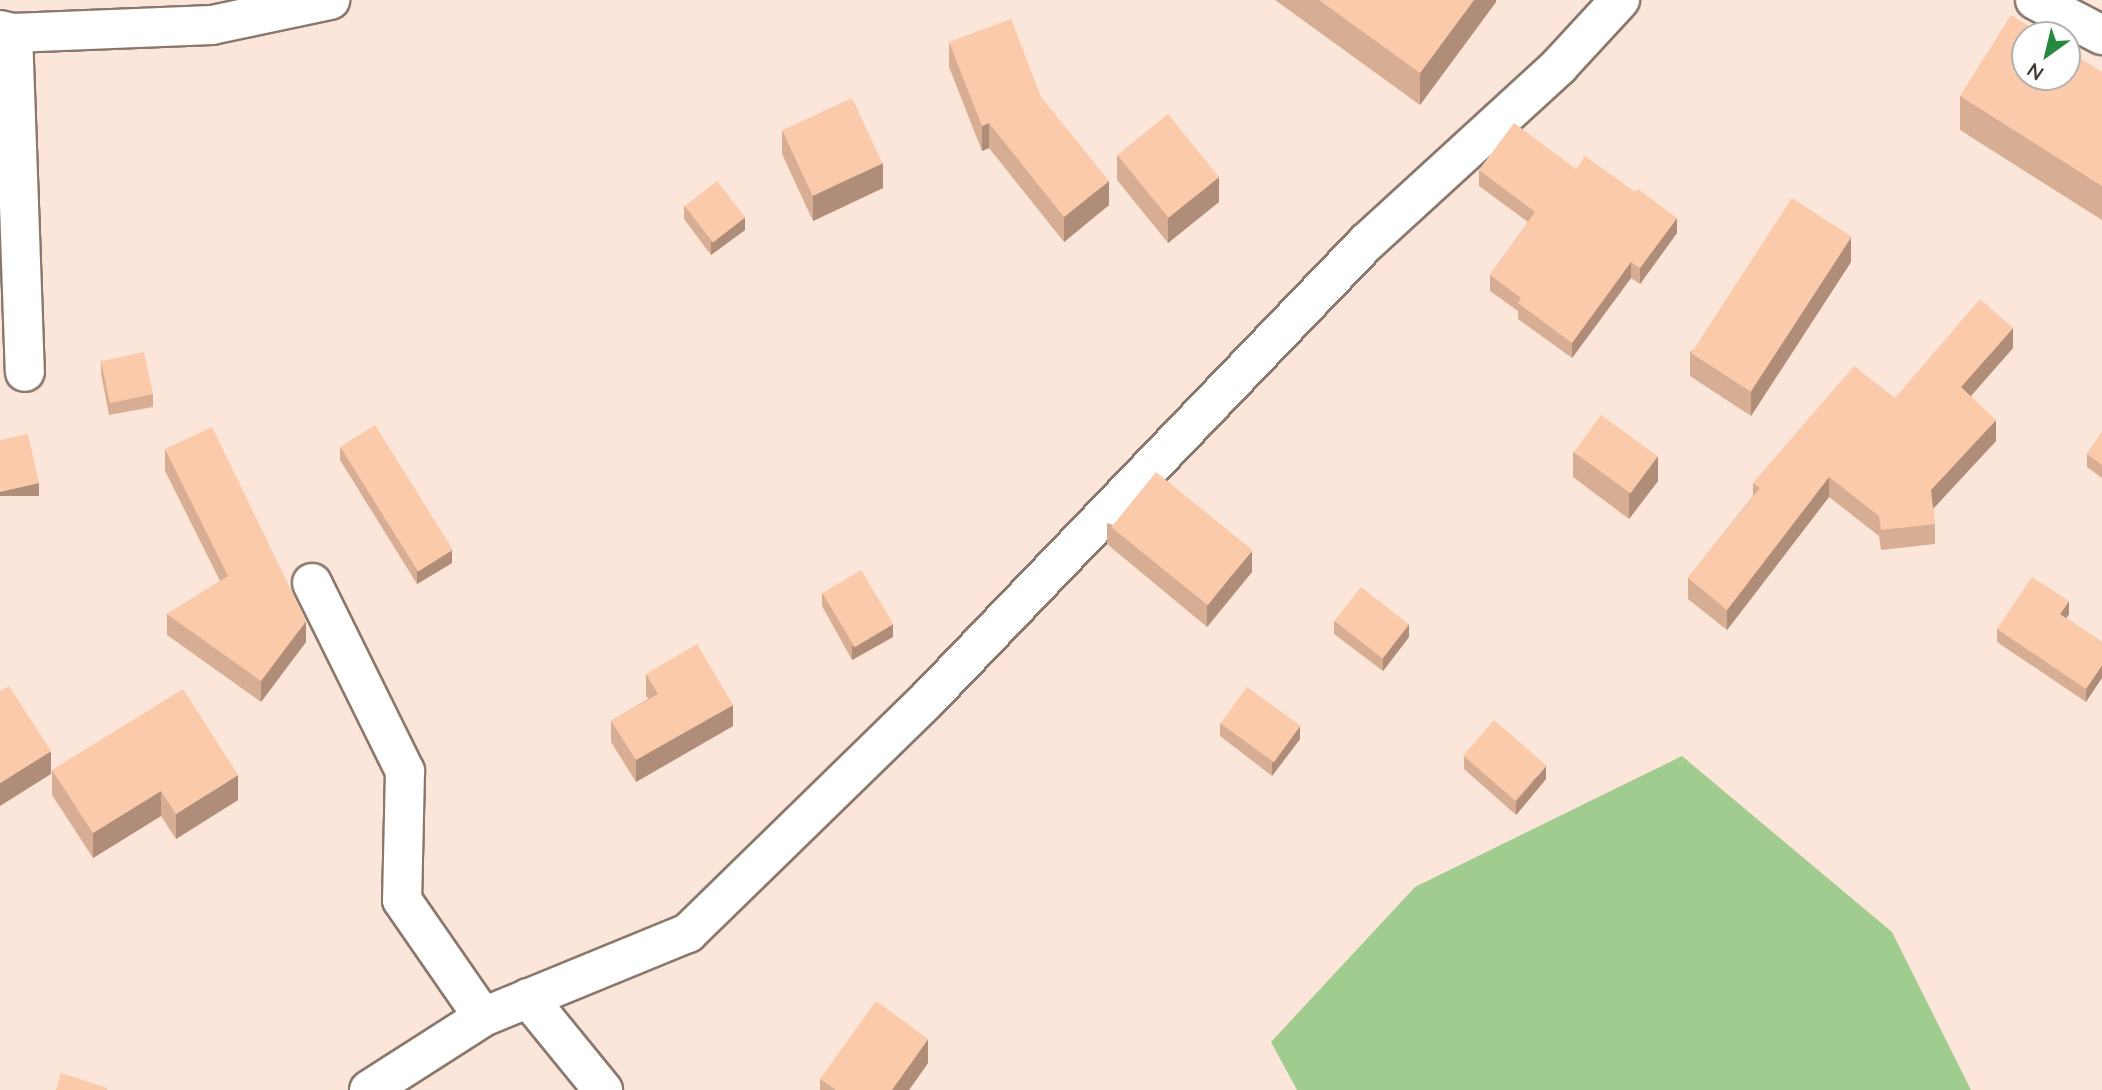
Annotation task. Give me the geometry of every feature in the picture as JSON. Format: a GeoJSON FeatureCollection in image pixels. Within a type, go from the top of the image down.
{"type":"FeatureCollection","features":[{"type":"Feature","properties":{"kind":"street"},"geometry":{"type":"LineString","coordinates":[[25,372],[6,32],[212,25],[330,0]]}},
{"type":"Feature","properties":{"kind":"street"},"geometry":{"type":"LineString","coordinates":[[369,1090],[483,1017],[688,933],[925,702],[1366,243],[1559,66],[1619,0]]}},
{"type":"Feature","properties":{"kind":"street"},"geometry":{"type":"LineString","coordinates":[[2035,0],[2102,35]]}},
{"type":"Feature","properties":{"kind":"street"},"geometry":{"type":"LineString","coordinates":[[312,583],[405,771],[402,900],[483,1017]]}},
{"type":"Feature","properties":{"kind":"street"},"geometry":{"type":"LineString","coordinates":[[528,998],[603,1090]]}},
{"type":"Feature","properties":{"kind":"green space"},"geometry":{"type":"Polygon","coordinates":[[[1682,756],[1892,932],[1971,1090],[1297,1090],[1271,1042],[1415,887],[1682,756]]]}},
{"type":"Feature","properties":{"kind":"building"},"geometry":{"type":"Polygon","coordinates":[[[1319,0],[1474,0],[1420,73],[1319,0]]]}},
{"type":"Feature","properties":{"kind":"building"},"geometry":{"type":"Polygon","coordinates":[[[2011,15],[2021,21],[2011,21],[2011,91],[2081,91],[2081,59],[2102,72],[2102,186],[1960,96],[2011,15]]]}},
{"type":"Feature","properties":{"kind":"building"},"geometry":{"type":"Polygon","coordinates":[[[1011,19],[1041,97],[1109,181],[1064,217],[989,123],[982,126],[949,42],[1011,19]]]}},
{"type":"Feature","properties":{"kind":"building"},"geometry":{"type":"Polygon","coordinates":[[[852,98],[882,163],[813,196],[782,131],[852,98]]]}},
{"type":"Feature","properties":{"kind":"building"},"geometry":{"type":"Polygon","coordinates":[[[1168,114],[1219,177],[1168,218],[1117,155],[1168,114]]]}},
{"type":"Feature","properties":{"kind":"building"},"geometry":{"type":"Polygon","coordinates":[[[1514,123],[1576,169],[1585,156],[1635,192],[1638,189],[1677,218],[1640,268],[1631,262],[1572,343],[1518,303],[1521,298],[1490,275],[1535,212],[1479,170],[1514,123]]]}},
{"type":"Feature","properties":{"kind":"building"},"geometry":{"type":"Polygon","coordinates":[[[717,181],[745,217],[713,242],[685,206],[717,181]]]}},
{"type":"Feature","properties":{"kind":"building"},"geometry":{"type":"Polygon","coordinates":[[[1792,198],[1852,237],[1751,392],[1691,353],[1792,198]]]}},
{"type":"Feature","properties":{"kind":"building"},"geometry":{"type":"Polygon","coordinates":[[[1980,299],[2013,328],[1961,387],[1996,420],[1931,490],[1935,524],[1881,530],[1879,516],[1829,477],[1727,610],[1688,578],[1760,488],[1753,483],[1854,366],[1895,398],[1980,299]]]}},
{"type":"Feature","properties":{"kind":"building"},"geometry":{"type":"Polygon","coordinates":[[[144,352],[153,394],[110,403],[101,361],[144,352]]]}},
{"type":"Feature","properties":{"kind":"building"},"geometry":{"type":"Polygon","coordinates":[[[1601,415],[1658,456],[1631,493],[1574,452],[1601,415]]]}},
{"type":"Feature","properties":{"kind":"building"},"geometry":{"type":"Polygon","coordinates":[[[375,425],[453,550],[418,571],[340,447],[375,425]]]}},
{"type":"Feature","properties":{"kind":"building"},"geometry":{"type":"Polygon","coordinates":[[[212,427],[306,621],[261,681],[167,614],[228,576],[165,449],[212,427]]]}},
{"type":"Feature","properties":{"kind":"building"},"geometry":{"type":"Polygon","coordinates":[[[2102,432],[2102,465],[2087,454],[2102,432]]]}},
{"type":"Feature","properties":{"kind":"building"},"geometry":{"type":"Polygon","coordinates":[[[28,434],[39,483],[0,492],[0,440],[28,434]]]}},
{"type":"Feature","properties":{"kind":"building"},"geometry":{"type":"Polygon","coordinates":[[[1156,472],[1252,550],[1208,605],[1111,527],[1156,472]]]}},
{"type":"Feature","properties":{"kind":"building"},"geometry":{"type":"Polygon","coordinates":[[[861,570],[893,624],[855,647],[822,593],[861,570]]]}},
{"type":"Feature","properties":{"kind":"building"},"geometry":{"type":"Polygon","coordinates":[[[2032,577],[2069,601],[2060,614],[2102,642],[2102,665],[2086,689],[1997,629],[2032,577]]]}},
{"type":"Feature","properties":{"kind":"building"},"geometry":{"type":"Polygon","coordinates":[[[1361,587],[1409,625],[1383,658],[1335,621],[1361,587]]]}},
{"type":"Feature","properties":{"kind":"building"},"geometry":{"type":"Polygon","coordinates":[[[697,644],[733,705],[636,760],[611,721],[658,694],[646,674],[697,644]]]}},
{"type":"Feature","properties":{"kind":"building"},"geometry":{"type":"Polygon","coordinates":[[[9,686],[51,751],[0,783],[0,691],[9,686]]]}},
{"type":"Feature","properties":{"kind":"building"},"geometry":{"type":"Polygon","coordinates":[[[1247,687],[1300,726],[1274,762],[1221,723],[1247,687]]]}},
{"type":"Feature","properties":{"kind":"building"},"geometry":{"type":"Polygon","coordinates":[[[183,689],[238,775],[176,814],[161,791],[93,833],[52,770],[183,689]]]}},
{"type":"Feature","properties":{"kind":"building"},"geometry":{"type":"Polygon","coordinates":[[[1494,720],[1546,765],[1515,801],[1463,755],[1494,720]]]}},
{"type":"Feature","properties":{"kind":"building"},"geometry":{"type":"Polygon","coordinates":[[[876,1001],[928,1039],[892,1090],[836,1090],[820,1079],[876,1001]]]}},
{"type":"Feature","properties":{"kind":"building"},"geometry":{"type":"Polygon","coordinates":[[[61,1073],[107,1088],[107,1090],[56,1090],[61,1073]]]}}]}
